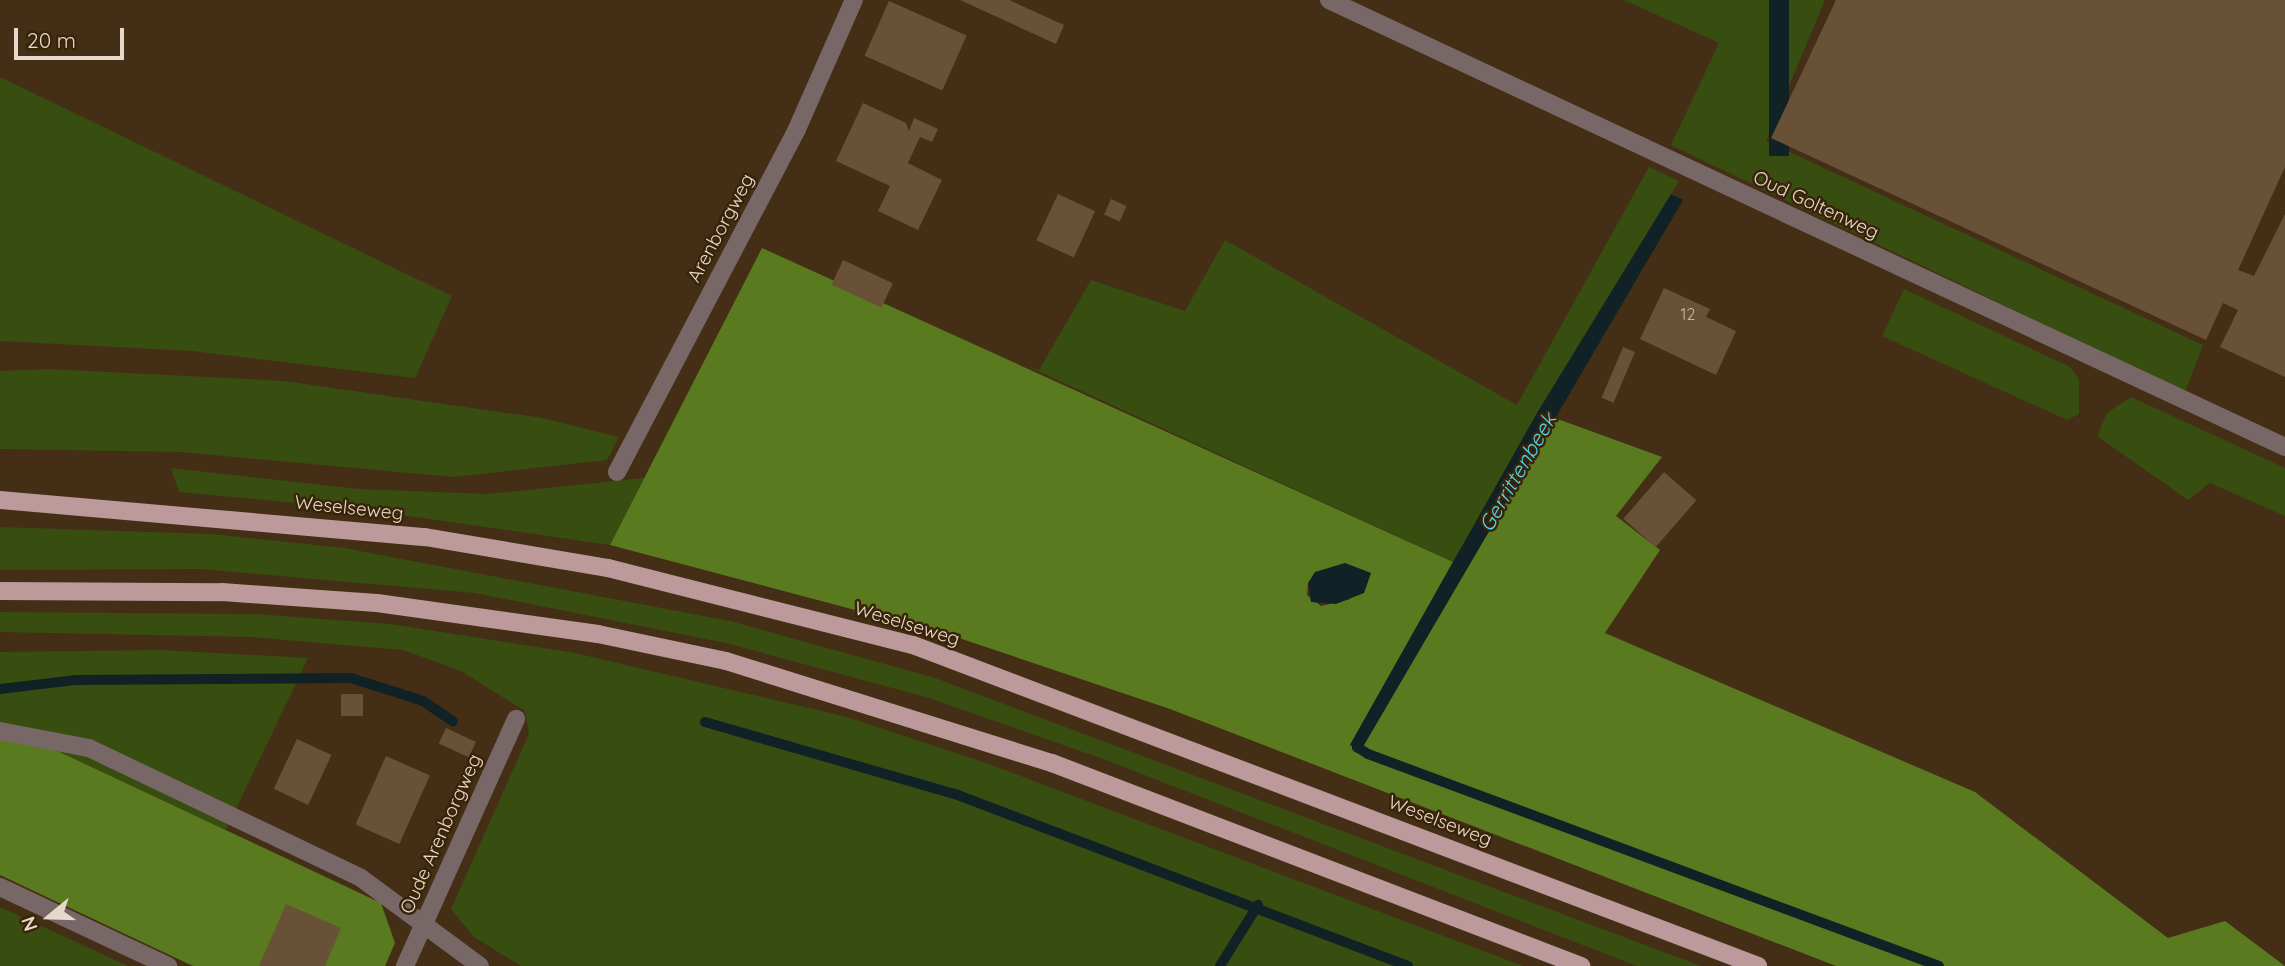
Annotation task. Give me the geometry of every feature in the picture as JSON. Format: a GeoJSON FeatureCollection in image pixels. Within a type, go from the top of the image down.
{"type":"FeatureCollection","features":[{"type":"Feature","properties":{"kind":"main road","name":"Weselseweg"},"geometry":{"type":"LineString","coordinates":[[0,500],[425,537],[608,568],[913,645],[1758,966]]}},
{"type":"Feature","properties":{"kind":"main road"},"geometry":{"type":"LineString","coordinates":[[0,591],[222,592],[377,603],[598,634],[726,661],[1052,763],[1581,966]]}},
{"type":"Feature","properties":{"kind":"street","name":"Arenborgweg"},"geometry":{"type":"LineString","coordinates":[[617,472],[797,129],[854,0]]}},
{"type":"Feature","properties":{"kind":"street","name":"Oud Goltenweg"},"geometry":{"type":"LineString","coordinates":[[1329,0],[2285,447]]}},
{"type":"Feature","properties":{"kind":"street","name":"Oude Arenborgweg"},"geometry":{"type":"LineString","coordinates":[[405,966],[516,719]]}},
{"type":"Feature","properties":{"kind":"street"},"geometry":{"type":"LineString","coordinates":[[0,731],[89,748],[361,878],[422,927],[480,966]]}},
{"type":"Feature","properties":{"kind":"street"},"geometry":{"type":"LineString","coordinates":[[0,887],[168,966]]}},
{"type":"Feature","properties":{"kind":"green space"},"geometry":{"type":"Polygon","coordinates":[[[1624,0],[1825,0],[1766,141],[2203,345],[2185,392],[1671,145],[1719,43],[1624,0]]]}},
{"type":"Feature","properties":{"kind":"green space"},"geometry":{"type":"Polygon","coordinates":[[[0,77],[452,296],[415,378],[192,351],[0,341],[0,77]]]}},
{"type":"Feature","properties":{"kind":"green space"},"geometry":{"type":"Polygon","coordinates":[[[1649,167],[1679,181],[1453,562],[1025,365],[1039,370],[1091,280],[1185,311],[1225,240],[1517,405],[1649,167]]]}},
{"type":"Feature","properties":{"kind":"green space"},"geometry":{"type":"Polygon","coordinates":[[[762,248],[1453,562],[1350,745],[1361,750],[1555,418],[1662,457],[1616,516],[1660,550],[1605,633],[1975,792],[2168,938],[2225,921],[2285,966],[1836,966],[1170,709],[953,636],[610,545],[762,248]],[[1308,583],[1307,595],[1321,606],[1351,599],[1308,583]]]}},
{"type":"Feature","properties":{"kind":"green space"},"geometry":{"type":"Polygon","coordinates":[[[1904,289],[2070,367],[2079,379],[2079,414],[2067,420],[1882,336],[1904,289]]]}},
{"type":"Feature","properties":{"kind":"green space"},"geometry":{"type":"Polygon","coordinates":[[[48,369],[284,381],[542,418],[619,437],[607,460],[453,477],[180,452],[0,449],[0,371],[48,369]]]}},
{"type":"Feature","properties":{"kind":"green space"},"geometry":{"type":"Polygon","coordinates":[[[2131,397],[2285,468],[2285,516],[2210,483],[2188,500],[2097,436],[2107,413],[2131,397]]]}},
{"type":"Feature","properties":{"kind":"green space"},"geometry":{"type":"Polygon","coordinates":[[[171,468],[359,489],[488,494],[644,478],[610,545],[360,509],[179,492],[171,468]]]}},
{"type":"Feature","properties":{"kind":"green space"},"geometry":{"type":"Polygon","coordinates":[[[0,527],[212,534],[344,548],[730,621],[935,678],[1701,966],[1637,966],[1106,760],[929,698],[726,643],[475,593],[200,569],[0,570],[0,527]]]}},
{"type":"Feature","properties":{"kind":"green space"},"geometry":{"type":"Polygon","coordinates":[[[0,612],[253,614],[390,624],[575,653],[847,717],[989,764],[1523,966],[521,966],[474,937],[451,909],[529,734],[525,711],[461,671],[403,650],[252,637],[0,632],[0,612]]]}},
{"type":"Feature","properties":{"kind":"green space"},"geometry":{"type":"Polygon","coordinates":[[[161,650],[308,658],[226,830],[0,724],[0,652],[161,650]]]}},
{"type":"Feature","properties":{"kind":"green space"},"geometry":{"type":"Polygon","coordinates":[[[0,724],[381,903],[395,943],[385,966],[193,966],[0,875],[0,724]]]}},
{"type":"Feature","properties":{"kind":"green space"},"geometry":{"type":"Polygon","coordinates":[[[0,907],[128,966],[0,966],[0,907]]]}},
{"type":"Feature","properties":{"kind":"water"},"geometry":{"type":"Polygon","coordinates":[[[1769,0],[1789,0],[1789,156],[1769,156],[1769,0]]]}},
{"type":"Feature","properties":{"kind":"water"},"geometry":{"type":"Polygon","coordinates":[[[1671,194],[1683,200],[1361,750],[1350,745],[1537,413],[1671,194]]]}},
{"type":"Feature","properties":{"kind":"water"},"geometry":{"type":"Polygon","coordinates":[[[1345,563],[1371,573],[1364,593],[1336,604],[1311,602],[1308,583],[1315,572],[1345,563]]]}},
{"type":"Feature","properties":{"kind":"building"},"geometry":{"type":"Polygon","coordinates":[[[960,0],[1009,0],[1064,25],[1056,44],[960,0]]]}},
{"type":"Feature","properties":{"kind":"building"},"geometry":{"type":"Polygon","coordinates":[[[1836,0],[2285,0],[2285,167],[2238,270],[2254,276],[2285,214],[2285,377],[2220,347],[2238,310],[2223,303],[2206,340],[1771,138],[1836,0]]]}},
{"type":"Feature","properties":{"kind":"building"},"geometry":{"type":"Polygon","coordinates":[[[889,1],[967,36],[942,90],[865,56],[889,1]]]}},
{"type":"Feature","properties":{"kind":"building"},"geometry":{"type":"Polygon","coordinates":[[[863,103],[906,123],[909,131],[914,118],[938,129],[932,142],[920,137],[908,163],[942,180],[918,230],[878,211],[890,186],[836,161],[863,103]]]}},
{"type":"Feature","properties":{"kind":"building"},"geometry":{"type":"Polygon","coordinates":[[[1058,194],[1095,211],[1074,258],[1036,240],[1058,194]]]}},
{"type":"Feature","properties":{"kind":"building"},"geometry":{"type":"Polygon","coordinates":[[[1111,199],[1127,206],[1120,221],[1104,215],[1111,199]]]}},
{"type":"Feature","properties":{"kind":"building"},"geometry":{"type":"Polygon","coordinates":[[[843,260],[893,283],[881,308],[832,284],[843,260]]]}},
{"type":"Feature","properties":{"kind":"building"},"geometry":{"type":"Polygon","coordinates":[[[1664,288],[1710,309],[1706,317],[1736,331],[1716,375],[1640,339],[1664,288]]]}},
{"type":"Feature","properties":{"kind":"building"},"geometry":{"type":"Polygon","coordinates":[[[1623,347],[1635,352],[1613,403],[1602,398],[1623,347]]]}},
{"type":"Feature","properties":{"kind":"building"},"geometry":{"type":"Polygon","coordinates":[[[1664,472],[1696,500],[1656,547],[1623,519],[1664,472]]]}},
{"type":"Feature","properties":{"kind":"building"},"geometry":{"type":"Polygon","coordinates":[[[341,694],[363,694],[363,716],[341,716],[341,694]]]}},
{"type":"Feature","properties":{"kind":"building"},"geometry":{"type":"Polygon","coordinates":[[[446,728],[476,742],[469,757],[439,743],[446,728]]]}},
{"type":"Feature","properties":{"kind":"building"},"geometry":{"type":"Polygon","coordinates":[[[297,739],[331,755],[308,805],[274,789],[297,739]]]}},
{"type":"Feature","properties":{"kind":"building"},"geometry":{"type":"Polygon","coordinates":[[[386,756],[430,776],[399,844],[355,825],[386,756]]]}},
{"type":"Feature","properties":{"kind":"building"},"geometry":{"type":"Polygon","coordinates":[[[286,904],[341,928],[325,966],[259,966],[286,904]]]}},
{"type":"Feature","properties":{"kind":"waterway"},"geometry":{"type":"LineString","coordinates":[[0,689],[76,680],[351,678],[423,701],[453,721]]}},
{"type":"Feature","properties":{"kind":"waterway"},"geometry":{"type":"LineString","coordinates":[[705,722],[955,794],[1408,966]]}},
{"type":"Feature","properties":{"kind":"waterway"},"geometry":{"type":"LineString","coordinates":[[1360,741],[1357,747],[1368,754],[1939,966]]}},
{"type":"Feature","properties":{"kind":"waterway","name":"Gerrittenbeek"},"geometry":{"type":"LineString","coordinates":[[1220,966],[1258,905]]}}]}
